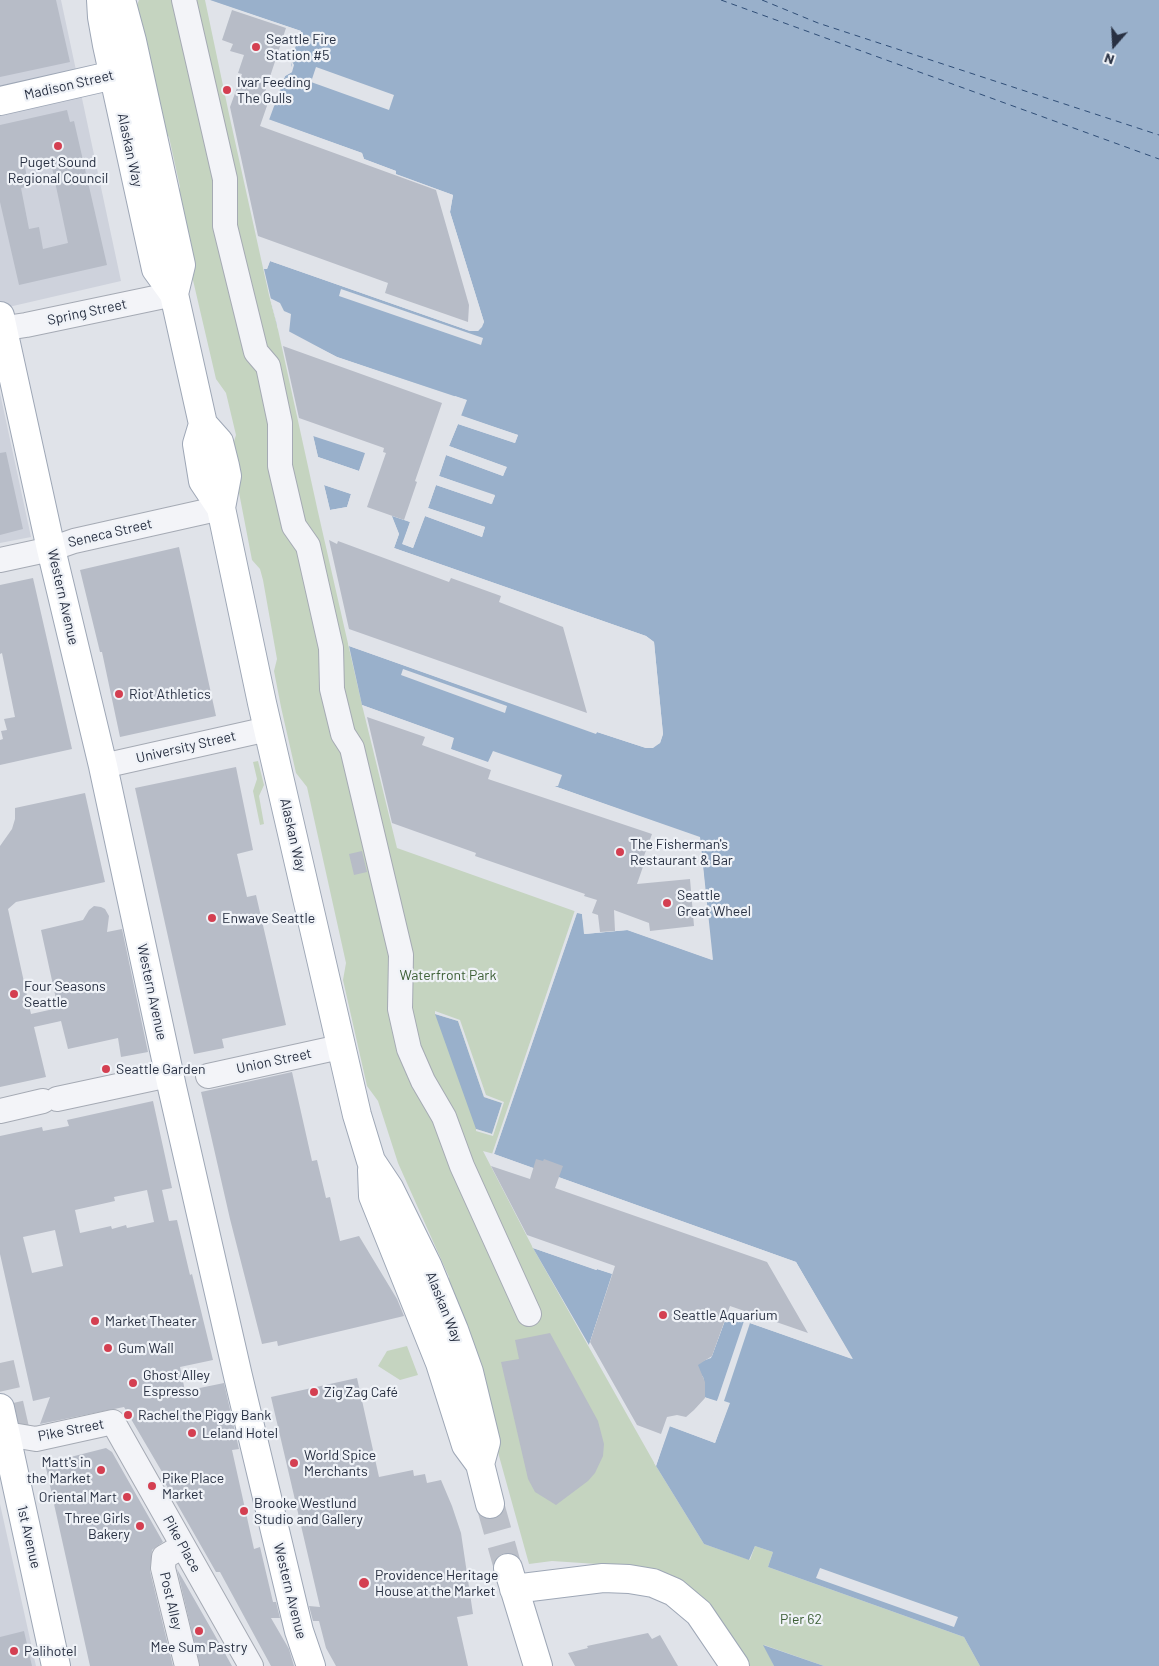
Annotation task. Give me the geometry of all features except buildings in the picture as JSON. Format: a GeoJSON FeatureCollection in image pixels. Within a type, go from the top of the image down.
{"type":"FeatureCollection","features":[{"type":"Feature","properties":{"kind":"main road","name":"Alaskan Way"},"geometry":{"type":"LineString","coordinates":[[100,0],[102,17],[126,71]]}},
{"type":"Feature","properties":{"kind":"main road","name":"Alaskan Way"},"geometry":{"type":"LineString","coordinates":[[121,0],[126,71],[156,269],[174,294],[203,424],[197,444],[203,481],[221,508],[268,729],[340,1046],[371,1160],[389,1188],[428,1267],[469,1372],[486,1442],[480,1464],[490,1504]]}},
{"type":"Feature","properties":{"kind":"main road","name":"Madison Street"},"geometry":{"type":"LineString","coordinates":[[0,101],[126,71]]}},
{"type":"Feature","properties":{"kind":"main road","name":"Western Avenue"},"geometry":{"type":"LineString","coordinates":[[1,324],[51,549],[103,766],[169,1075],[238,1376],[299,1631],[312,1666]]}},
{"type":"Feature","properties":{"kind":"main road","name":"1st Avenue"},"geometry":{"type":"LineString","coordinates":[[2,1426],[56,1666]]}},
{"type":"Feature","properties":{"kind":"main road"},"geometry":{"type":"LineString","coordinates":[[538,1666],[511,1579],[603,1578],[629,1579],[653,1583],[674,1592],[699,1613],[735,1666]]}},
{"type":"Feature","properties":{"kind":"street"},"geometry":{"type":"LineString","coordinates":[[184,0],[225,179],[225,226],[256,352],[268,366],[280,423],[280,466],[294,526],[308,546],[331,648],[332,688],[343,734],[352,748],[401,954],[400,1010],[409,1049],[423,1081],[444,1117],[462,1166],[529,1314]]}},
{"type":"Feature","properties":{"kind":"street","name":"Spring Street"},"geometry":{"type":"LineString","coordinates":[[1,324],[26,326],[174,294]]}},
{"type":"Feature","properties":{"kind":"street","name":"Seneca Street"},"geometry":{"type":"LineString","coordinates":[[0,560],[51,549],[74,541],[221,508]]}},
{"type":"Feature","properties":{"kind":"street","name":"University Street"},"geometry":{"type":"LineString","coordinates":[[103,766],[268,729]]}},
{"type":"Feature","properties":{"kind":"street","name":"Union Street"},"geometry":{"type":"LineString","coordinates":[[208,1076],[340,1046]]}},
{"type":"Feature","properties":{"kind":"street"},"geometry":{"type":"LineString","coordinates":[[0,1111],[169,1075]]}},
{"type":"Feature","properties":{"kind":"street","name":"Pike Street"},"geometry":{"type":"LineString","coordinates":[[2,1426],[36,1439],[113,1422]]}},
{"type":"Feature","properties":{"kind":"street","name":"Pike Place"},"geometry":{"type":"LineString","coordinates":[[113,1422],[251,1666]]}},
{"type":"Feature","properties":{"kind":"street","name":"Post Alley"},"geometry":{"type":"LineString","coordinates":[[183,1546],[164,1557],[163,1568],[187,1666]]}},
{"type":"Feature","properties":{"kind":"shaded area"},"geometry":{"type":"Polygon","coordinates":[[[0,0],[61,0],[121,281],[0,309],[0,0]]]}},
{"type":"Feature","properties":{"kind":"shaded area"},"geometry":{"type":"Polygon","coordinates":[[[0,393],[31,537],[0,543],[0,393]]]}},
{"type":"Feature","properties":{"kind":"shaded area"},"geometry":{"type":"Polygon","coordinates":[[[0,1504],[36,1666],[0,1666],[0,1504]]]}},
{"type":"Feature","properties":{"kind":"green space","name":"Waterfront Park"},"geometry":{"type":"Polygon","coordinates":[[[139,0],[205,0],[318,512],[397,848],[577,912],[494,1154],[483,1151],[533,1248],[656,1466],[704,1544],[750,1560],[755,1546],[773,1552],[768,1567],[964,1637],[980,1666],[824,1666],[764,1645],[774,1666],[742,1666],[627,1566],[552,1561],[529,1564],[499,1456],[482,1385],[448,1285],[449,1277],[398,1163],[378,1101],[367,1086],[343,980],[346,963],[307,787],[296,773],[281,707],[274,671],[277,659],[263,580],[260,569],[252,560],[231,451],[236,435],[226,393],[216,379],[189,263],[177,198],[180,187],[169,137],[163,131],[135,10],[139,0]]]}},
{"type":"Feature","properties":{"kind":"green space"},"geometry":{"type":"Polygon","coordinates":[[[258,761],[264,785],[259,796],[264,824],[260,825],[253,791],[257,779],[253,762],[258,761]]]}},
{"type":"Feature","properties":{"kind":"green space"},"geometry":{"type":"Polygon","coordinates":[[[407,1346],[418,1375],[400,1380],[378,1366],[387,1351],[407,1346]]]}},
{"type":"Feature","properties":{"kind":"water"},"geometry":{"type":"Polygon","coordinates":[[[210,0],[1159,0],[1159,1666],[980,1666],[964,1637],[768,1567],[773,1552],[755,1546],[749,1560],[704,1544],[656,1466],[669,1426],[715,1443],[729,1404],[718,1399],[717,1402],[704,1397],[703,1377],[693,1365],[712,1356],[727,1315],[852,1359],[796,1262],[494,1154],[577,912],[582,914],[585,934],[627,930],[712,960],[700,838],[450,749],[453,738],[362,705],[349,646],[596,733],[646,748],[660,743],[663,734],[654,642],[646,636],[394,548],[399,534],[391,515],[410,522],[403,544],[413,548],[425,516],[482,537],[485,527],[428,508],[436,485],[491,504],[495,496],[439,476],[446,455],[503,476],[506,467],[449,446],[458,424],[515,443],[518,435],[460,415],[466,400],[337,357],[277,325],[264,269],[267,269],[270,261],[470,331],[478,331],[484,322],[450,212],[453,195],[395,174],[396,171],[364,159],[362,153],[268,119],[285,76],[292,72],[291,59],[301,31],[210,0]]]}},
{"type":"Feature","properties":{"kind":"water"},"geometry":{"type":"Polygon","coordinates":[[[313,435],[366,453],[359,471],[318,457],[313,435]]]}},
{"type":"Feature","properties":{"kind":"water"},"geometry":{"type":"Polygon","coordinates":[[[324,485],[351,494],[347,507],[330,510],[324,485]]]}},
{"type":"Feature","properties":{"kind":"water"},"geometry":{"type":"Polygon","coordinates":[[[435,1014],[458,1021],[484,1097],[502,1103],[492,1134],[476,1129],[435,1014]]]}},
{"type":"Feature","properties":{"kind":"water"},"geometry":{"type":"Polygon","coordinates":[[[533,1248],[613,1274],[589,1345],[533,1248]]]}},
{"type":"Feature","properties":{"kind":"water"},"geometry":{"type":"Polygon","coordinates":[[[763,1645],[824,1666],[774,1666],[763,1645]]]}},
{"type":"Feature","properties":{"kind":"pier"},"geometry":{"type":"Polygon","coordinates":[[[208,0],[301,31],[291,59],[294,65],[292,72],[285,76],[269,120],[362,153],[364,159],[396,171],[396,174],[453,195],[450,212],[484,322],[478,331],[470,331],[270,261],[267,269],[264,269],[263,267],[265,267],[268,259],[271,258],[471,329],[480,326],[481,322],[448,212],[450,197],[394,176],[393,172],[363,161],[360,155],[267,121],[266,119],[282,75],[290,70],[292,65],[289,58],[298,32],[209,2],[208,0]]]}},
{"type":"Feature","properties":{"kind":"pier"},"geometry":{"type":"Polygon","coordinates":[[[316,67],[394,95],[389,110],[311,82],[316,67]]]}},
{"type":"Feature","properties":{"kind":"pier"},"geometry":{"type":"Polygon","coordinates":[[[341,289],[483,338],[481,345],[339,296],[341,289]]]}},
{"type":"Feature","properties":{"kind":"pier"},"geometry":{"type":"Polygon","coordinates":[[[270,298],[280,303],[284,311],[291,314],[289,333],[337,357],[467,400],[461,416],[518,435],[515,443],[458,424],[449,446],[507,467],[503,476],[446,455],[439,476],[495,495],[492,504],[436,485],[428,508],[485,527],[482,537],[425,516],[413,548],[402,544],[410,522],[392,516],[399,534],[394,548],[646,636],[654,642],[663,734],[660,743],[653,748],[646,748],[597,732],[596,734],[349,646],[348,644],[646,746],[658,742],[661,734],[651,643],[645,639],[392,549],[396,534],[389,516],[392,513],[412,520],[406,543],[412,545],[424,514],[481,534],[482,529],[425,508],[435,483],[490,501],[492,497],[437,478],[436,475],[445,452],[502,473],[503,469],[448,448],[447,445],[456,422],[514,440],[515,437],[459,418],[458,415],[463,401],[454,400],[336,359],[288,335],[278,329],[270,298]]]}},
{"type":"Feature","properties":{"kind":"pier"},"geometry":{"type":"Polygon","coordinates":[[[312,433],[367,451],[368,454],[361,473],[316,459],[310,435],[312,433]],[[313,436],[318,457],[359,471],[365,453],[313,436]]]}},
{"type":"Feature","properties":{"kind":"pier"},"geometry":{"type":"Polygon","coordinates":[[[325,482],[353,492],[348,508],[328,512],[322,485],[325,482]],[[324,485],[330,510],[347,507],[351,494],[324,485]]]}},
{"type":"Feature","properties":{"kind":"pier"},"geometry":{"type":"Polygon","coordinates":[[[403,669],[507,706],[505,713],[401,675],[403,669]]]}},
{"type":"Feature","properties":{"kind":"pier"},"geometry":{"type":"Polygon","coordinates":[[[362,705],[454,738],[451,749],[488,762],[493,751],[562,775],[558,786],[554,786],[700,837],[713,960],[628,930],[584,934],[582,914],[577,913],[494,1154],[796,1262],[853,1359],[750,1323],[724,1401],[730,1403],[715,1443],[670,1426],[656,1466],[654,1463],[669,1424],[714,1440],[726,1405],[719,1402],[715,1404],[716,1406],[708,1427],[684,1419],[684,1415],[695,1405],[693,1403],[694,1397],[702,1398],[703,1388],[701,1378],[681,1357],[689,1351],[695,1357],[701,1359],[709,1356],[726,1313],[847,1355],[794,1264],[492,1154],[575,910],[584,913],[587,931],[628,927],[710,956],[697,839],[450,751],[448,749],[451,740],[363,708],[362,705]],[[727,1315],[711,1358],[700,1362],[693,1359],[689,1354],[684,1357],[703,1377],[704,1397],[717,1401],[744,1321],[727,1315]]]}},
{"type":"Feature","properties":{"kind":"pier"},"geometry":{"type":"Polygon","coordinates":[[[435,1011],[460,1020],[486,1095],[504,1102],[493,1136],[476,1131],[476,1129],[492,1134],[502,1103],[484,1097],[458,1021],[435,1014],[435,1011]]]}},
{"type":"Feature","properties":{"kind":"pier"},"geometry":{"type":"Polygon","coordinates":[[[532,1246],[613,1272],[615,1275],[590,1347],[589,1345],[612,1274],[533,1248],[532,1246]]]}},
{"type":"Feature","properties":{"kind":"pier"},"geometry":{"type":"Polygon","coordinates":[[[820,1568],[958,1617],[954,1627],[816,1578],[820,1568]]]}},
{"type":"Feature","properties":{"kind":"ferry route"},"geometry":{"type":"LineString","coordinates":[[721,0],[1159,159]]}},
{"type":"Feature","properties":{"kind":"ferry route"},"geometry":{"type":"LineString","coordinates":[[762,0],[818,23],[1159,135]]}},
{"type":"Feature","properties":{"kind":"tunnel"},"geometry":{"type":"LineString","coordinates":[[0,1363],[16,1433]]}},
{"type":"Feature","properties":{"kind":"tunnel"},"geometry":{"type":"LineString","coordinates":[[490,1504],[508,1568]]}},
{"type":"Feature","properties":{"kind":"place","name":"Seattle Fire Station #5"},"geometry":{"type":"Point","coordinates":[256,47]}},
{"type":"Feature","properties":{"kind":"place","name":"Ivar Feeding The Gulls"},"geometry":{"type":"Point","coordinates":[227,90]}},
{"type":"Feature","properties":{"kind":"place","name":"Puget Sound Regional Council"},"geometry":{"type":"Point","coordinates":[58,146]}},
{"type":"Feature","properties":{"kind":"place","name":"Riot Athletics"},"geometry":{"type":"Point","coordinates":[119,694]}},
{"type":"Feature","properties":{"kind":"place","name":"The Fisherman's Restaurant & Bar"},"geometry":{"type":"Point","coordinates":[620,852]}},
{"type":"Feature","properties":{"kind":"place","name":"Seattle Great Wheel"},"geometry":{"type":"Point","coordinates":[667,903]}},
{"type":"Feature","properties":{"kind":"place","name":"Enwave Seattle"},"geometry":{"type":"Point","coordinates":[212,918]}},
{"type":"Feature","properties":{"kind":"place","name":"Four Seasons Seattle"},"geometry":{"type":"Point","coordinates":[14,994]}},
{"type":"Feature","properties":{"kind":"place","name":"Seattle Garden"},"geometry":{"type":"Point","coordinates":[106,1069]}},
{"type":"Feature","properties":{"kind":"place","name":"Seattle Aquarium"},"geometry":{"type":"Point","coordinates":[663,1315]}},
{"type":"Feature","properties":{"kind":"place","name":"Market Theater"},"geometry":{"type":"Point","coordinates":[95,1321]}},
{"type":"Feature","properties":{"kind":"place","name":"Gum Wall"},"geometry":{"type":"Point","coordinates":[108,1348]}},
{"type":"Feature","properties":{"kind":"place","name":"Ghost Alley Espresso"},"geometry":{"type":"Point","coordinates":[133,1383]}},
{"type":"Feature","properties":{"kind":"place","name":"Zig Zag Café"},"geometry":{"type":"Point","coordinates":[314,1392]}},
{"type":"Feature","properties":{"kind":"place","name":"Rachel the Piggy Bank"},"geometry":{"type":"Point","coordinates":[128,1415]}},
{"type":"Feature","properties":{"kind":"place","name":"Leland Hotel"},"geometry":{"type":"Point","coordinates":[192,1433]}},
{"type":"Feature","properties":{"kind":"place","name":"World Spice Merchants"},"geometry":{"type":"Point","coordinates":[294,1463]}},
{"type":"Feature","properties":{"kind":"place","name":"Matt's in the Market"},"geometry":{"type":"Point","coordinates":[101,1470]}},
{"type":"Feature","properties":{"kind":"place","name":"Pike Place Market"},"geometry":{"type":"Point","coordinates":[152,1486]}},
{"type":"Feature","properties":{"kind":"place","name":"Oriental Mart"},"geometry":{"type":"Point","coordinates":[127,1497]}},
{"type":"Feature","properties":{"kind":"place","name":"Brooke Westlund Studio and Gallery"},"geometry":{"type":"Point","coordinates":[244,1511]}},
{"type":"Feature","properties":{"kind":"place","name":"Three Girls Bakery"},"geometry":{"type":"Point","coordinates":[140,1526]}},
{"type":"Feature","properties":{"kind":"place","name":"Providence Heritage House at the Market"},"geometry":{"type":"Point","coordinates":[364,1583]}},
{"type":"Feature","properties":{"kind":"place","name":"Mee Sum Pastry"},"geometry":{"type":"Point","coordinates":[199,1631]}},
{"type":"Feature","properties":{"kind":"place","name":"Palihotel"},"geometry":{"type":"Point","coordinates":[14,1651]}},
{"type":"Feature","properties":{"kind":"park label","name":"Pier 62"},"geometry":{"type":"Point","coordinates":[801,1619]}}]}
